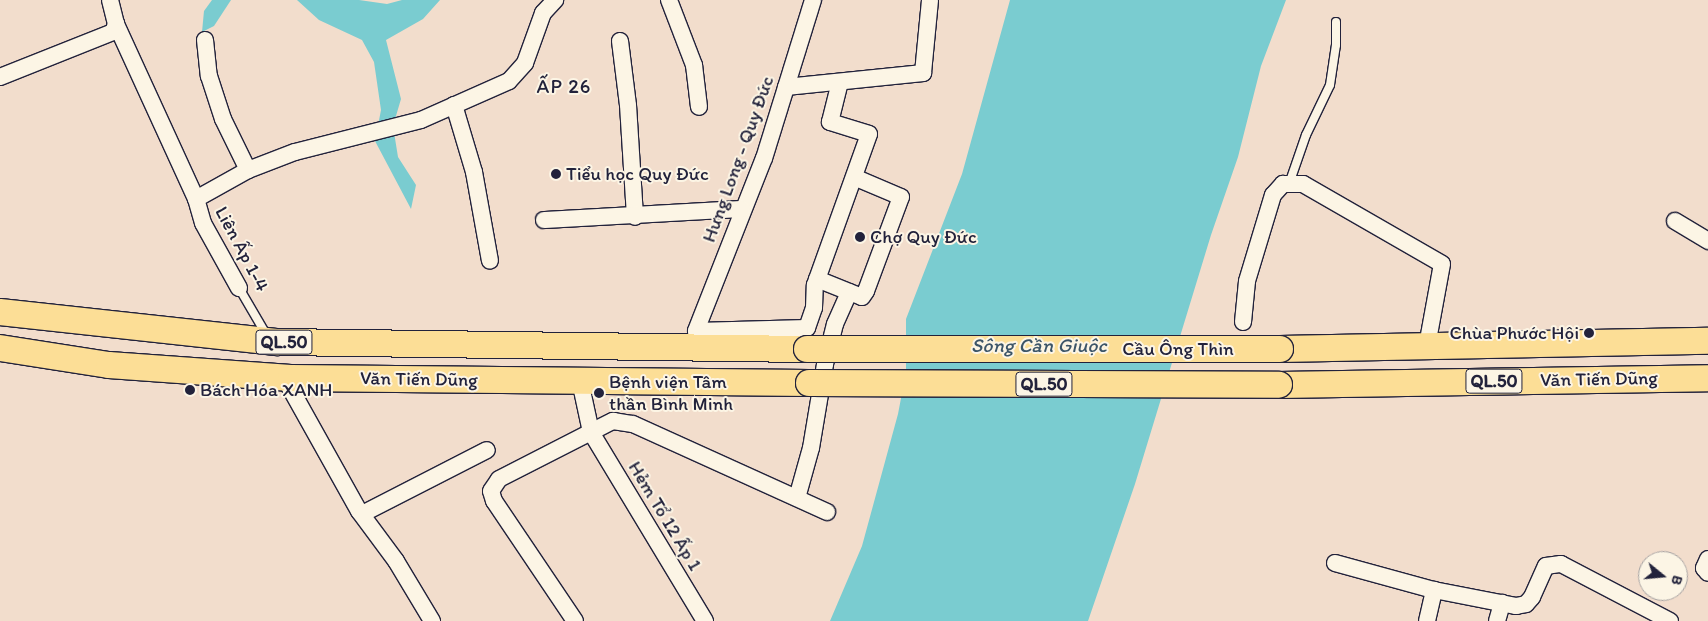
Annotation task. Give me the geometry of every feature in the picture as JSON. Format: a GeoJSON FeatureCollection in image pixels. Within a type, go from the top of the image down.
{"type":"FeatureCollection","features":[{"type":"Feature","properties":{"kind":"highway","name":"Văn Tiến Dũng"},"geometry":{"type":"LineString","coordinates":[[0,312],[271,342],[807,349]]}},
{"type":"Feature","properties":{"kind":"highway","name":"Văn Tiến Dũng"},"geometry":{"type":"LineString","coordinates":[[1280,349],[1708,341]]}},
{"type":"Feature","properties":{"kind":"highway","name":"Văn Tiến Dũng"},"geometry":{"type":"LineString","coordinates":[[0,348],[109,365],[284,377],[809,384]]}},
{"type":"Feature","properties":{"kind":"highway","name":"Cầu Ông Thìn"},"geometry":{"type":"LineString","coordinates":[[807,349],[1280,349]]}},
{"type":"Feature","properties":{"kind":"highway","name":"Văn Tiến Dũng"},"geometry":{"type":"LineString","coordinates":[[1279,385],[1708,378]]}},
{"type":"Feature","properties":{"kind":"highway","name":"Cầu Ông Thìn"},"geometry":{"type":"LineString","coordinates":[[809,384],[1279,385]]}},
{"type":"Feature","properties":{"kind":"street"},"geometry":{"type":"LineString","coordinates":[[110,0],[116,24],[196,199]]}},
{"type":"Feature","properties":{"kind":"street","name":"Liên Ấp 1-4"},"geometry":{"type":"LineString","coordinates":[[238,288],[203,223],[196,199],[248,170],[295,152],[403,125],[454,105],[508,80],[525,63],[543,13],[554,0]]}},
{"type":"Feature","properties":{"kind":"street"},"geometry":{"type":"LineString","coordinates":[[668,0],[694,65],[699,107]]}},
{"type":"Feature","properties":{"kind":"street","name":"Hưng Long - Quy Đức"},"geometry":{"type":"LineString","coordinates":[[813,0],[764,158],[692,332],[807,328],[814,308],[817,279]]}},
{"type":"Feature","properties":{"kind":"street"},"geometry":{"type":"LineString","coordinates":[[786,87],[923,73],[930,0]]}},
{"type":"Feature","properties":{"kind":"street"},"geometry":{"type":"LineString","coordinates":[[0,77],[113,32],[116,24]]}},
{"type":"Feature","properties":{"kind":"street"},"geometry":{"type":"LineString","coordinates":[[205,40],[209,76],[223,119],[248,170]]}},
{"type":"Feature","properties":{"kind":"street"},"geometry":{"type":"LineString","coordinates":[[620,41],[628,105],[635,217]]}},
{"type":"Feature","properties":{"kind":"street"},"geometry":{"type":"LineString","coordinates":[[840,82],[830,122],[869,134],[856,178],[817,279],[849,292],[864,295],[901,198],[856,178]]}},
{"type":"Feature","properties":{"kind":"street"},"geometry":{"type":"LineString","coordinates":[[454,105],[474,172],[490,261]]}},
{"type":"Feature","properties":{"kind":"street"},"geometry":{"type":"LineString","coordinates":[[1243,322],[1247,281],[1273,195],[1283,184],[1303,184],[1442,264],[1427,346]]}},
{"type":"Feature","properties":{"kind":"street"},"geometry":{"type":"LineString","coordinates":[[544,220],[635,217],[742,209]]}},
{"type":"Feature","properties":{"kind":"street"},"geometry":{"type":"LineString","coordinates":[[1675,221],[1708,241]]}},
{"type":"Feature","properties":{"kind":"street"},"geometry":{"type":"LineString","coordinates":[[797,498],[811,448],[825,364],[835,324],[849,292]]}},
{"type":"Feature","properties":{"kind":"street"},"geometry":{"type":"LineString","coordinates":[[284,377],[362,514],[432,621]]}},
{"type":"Feature","properties":{"kind":"street","name":"Hẻm Tổ 12 Ấp 1"},"geometry":{"type":"LineString","coordinates":[[580,382],[591,432],[705,621]]}},
{"type":"Feature","properties":{"kind":"street"},"geometry":{"type":"LineString","coordinates":[[575,621],[491,491],[499,479],[614,421],[624,421],[827,512]]}},
{"type":"Feature","properties":{"kind":"street"},"geometry":{"type":"LineString","coordinates":[[362,514],[487,450]]}},
{"type":"Feature","properties":{"kind":"street"},"geometry":{"type":"LineString","coordinates":[[1708,559],[1704,568],[1708,572]]}},
{"type":"Feature","properties":{"kind":"street"},"geometry":{"type":"LineString","coordinates":[[1335,563],[1434,590],[1502,603],[1526,604],[1546,566],[1555,563],[1670,621]]}},
{"type":"Feature","properties":{"kind":"street"},"geometry":{"type":"LineString","coordinates":[[1426,621],[1434,590]]}},
{"type":"Feature","properties":{"kind":"street"},"geometry":{"type":"LineString","coordinates":[[1497,621],[1502,603]]}},
{"type":"Feature","properties":{"kind":"lane"},"geometry":{"type":"LineString","coordinates":[[1289,184],[1306,135],[1330,85],[1336,45],[1336,22]]}},
{"type":"Feature","properties":{"kind":"lane","name":"Liên Ấp 1-4"},"geometry":{"type":"LineString","coordinates":[[238,288],[271,342]]}},
{"type":"Feature","properties":{"kind":"lane"},"geometry":{"type":"LineString","coordinates":[[633,347],[669,338]]}},
{"type":"Feature","properties":{"kind":"water"},"geometry":{"type":"Polygon","coordinates":[[[212,0],[231,0],[214,26],[202,32],[204,11],[212,0]]]}},
{"type":"Feature","properties":{"kind":"water"},"geometry":{"type":"Polygon","coordinates":[[[297,0],[359,0],[387,4],[402,0],[440,0],[423,19],[386,40],[401,99],[393,126],[398,157],[416,185],[411,209],[375,141],[381,110],[374,62],[362,40],[319,20],[297,0]]]}},
{"type":"Feature","properties":{"kind":"water","name":"Sông Cần Giuộc"},"geometry":{"type":"Polygon","coordinates":[[[1010,0],[1286,0],[1261,66],[1238,157],[1211,235],[1135,484],[1088,621],[830,621],[862,546],[898,414],[906,372],[906,319],[962,174],[1010,0]]]}},
{"type":"Feature","properties":{"kind":"place","name":"Tiểu học Quy Đức"},"geometry":{"type":"Point","coordinates":[556,174]}},
{"type":"Feature","properties":{"kind":"place","name":"Chợ Quy Đức"},"geometry":{"type":"Point","coordinates":[860,237]}},
{"type":"Feature","properties":{"kind":"place","name":"Chùa Phước Hội"},"geometry":{"type":"Point","coordinates":[1589,333]}},
{"type":"Feature","properties":{"kind":"place","name":"Bách Hóa XANH"},"geometry":{"type":"Point","coordinates":[190,390]}},
{"type":"Feature","properties":{"kind":"place","name":"Bệnh viện Tâm thần Bình Minh"},"geometry":{"type":"Point","coordinates":[599,393]}},
{"type":"Feature","properties":{"kind":"district","name":"ẤP 26"},"geometry":{"type":"Point","coordinates":[564,86]}}]}
